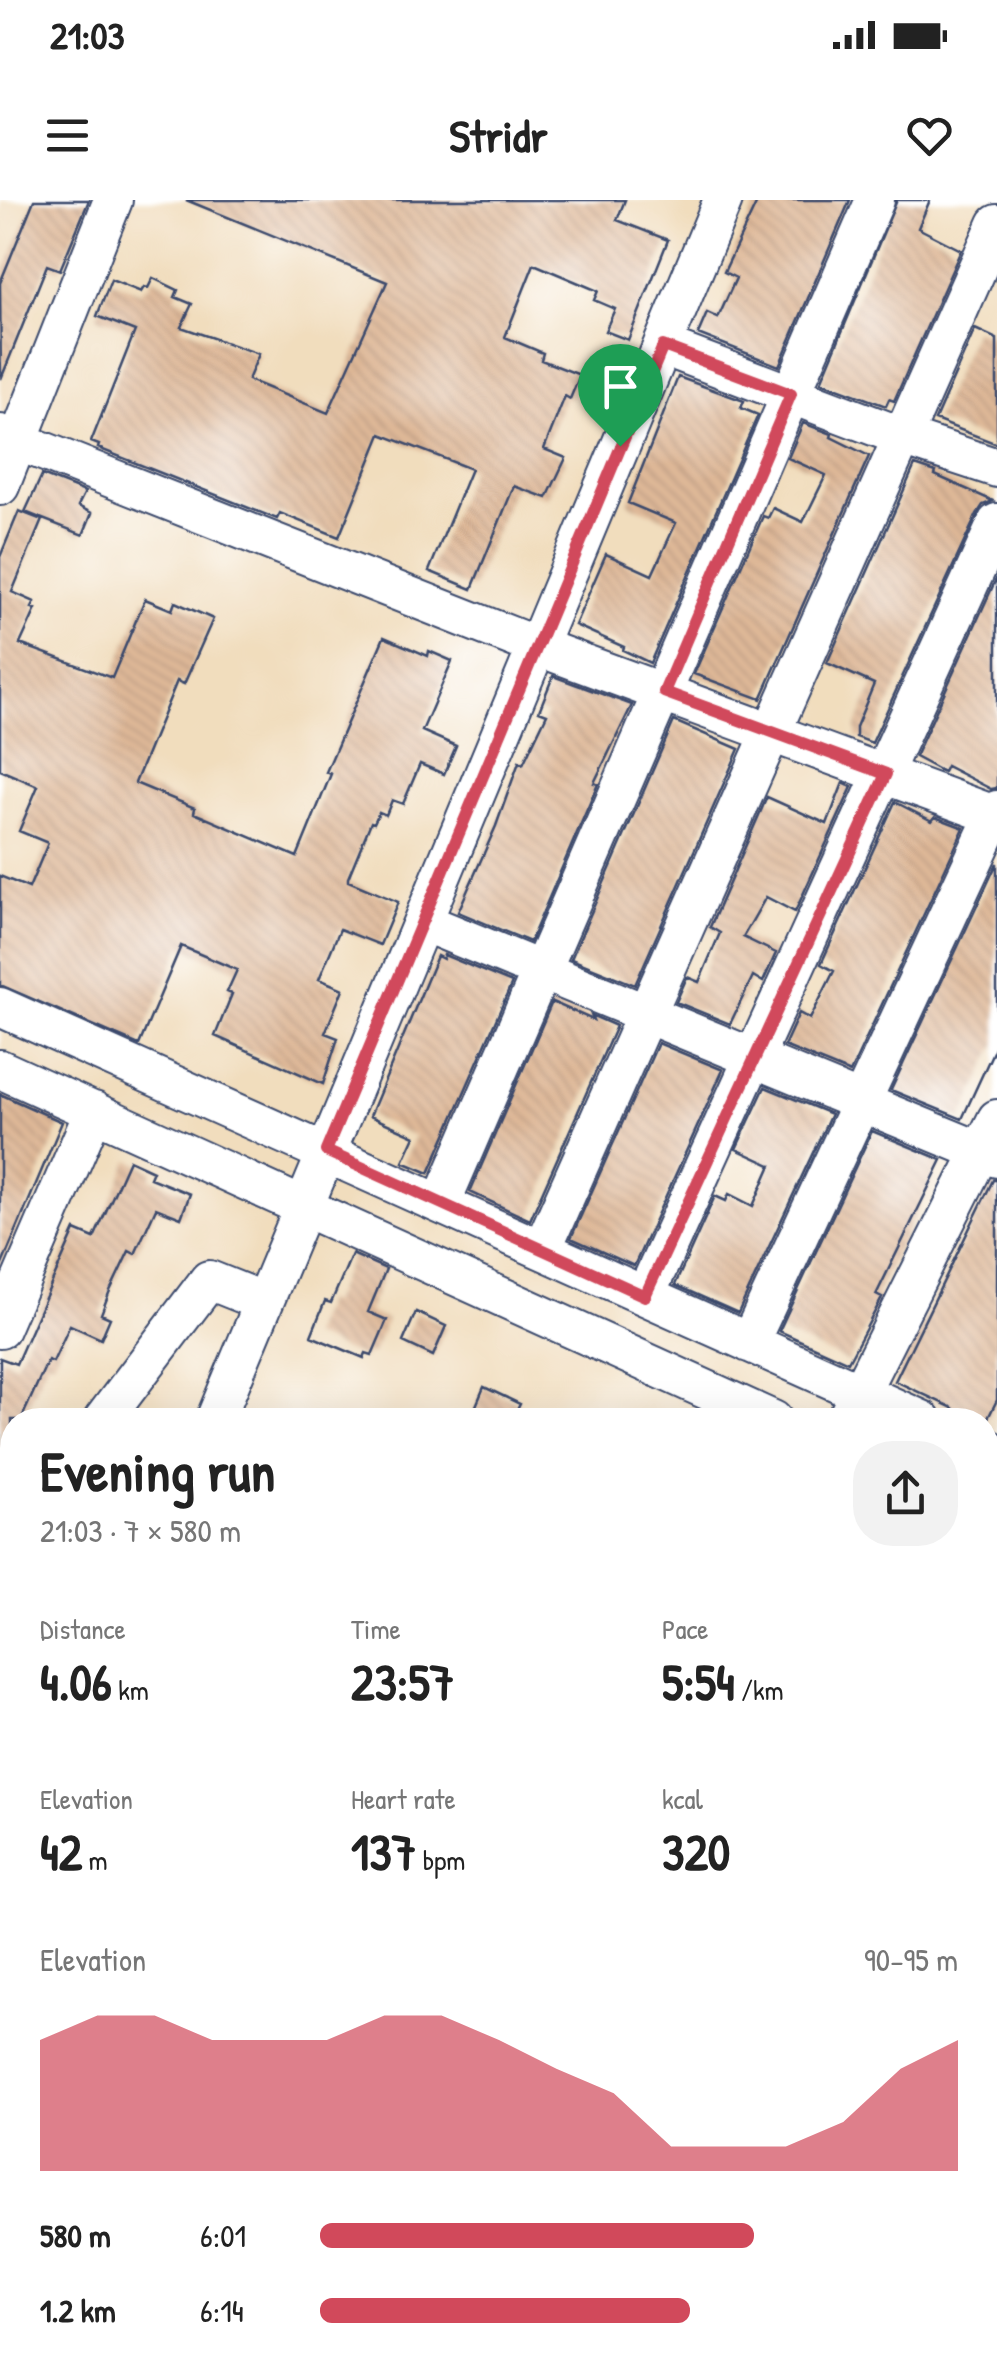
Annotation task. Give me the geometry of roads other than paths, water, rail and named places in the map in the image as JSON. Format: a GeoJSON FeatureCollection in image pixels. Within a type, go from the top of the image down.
{"type":"FeatureCollection","features":[{"type":"Feature","properties":{"kind":"street"},"geometry":{"type":"LineString","coordinates":[[0,486],[9,438],[112,200]]}},
{"type":"Feature","properties":{"kind":"street"},"geometry":{"type":"LineString","coordinates":[[221,1408],[723,200]]}},
{"type":"Feature","properties":{"kind":"street"},"geometry":{"type":"LineString","coordinates":[[441,1203],[874,200]]}},
{"type":"Feature","properties":{"kind":"street"},"geometry":{"type":"LineString","coordinates":[[987,200],[997,204]]}},
{"type":"Feature","properties":{"kind":"street"},"geometry":{"type":"LineString","coordinates":[[542,1249],[997,224]]}},
{"type":"Feature","properties":{"kind":"street"},"geometry":{"type":"LineString","coordinates":[[663,346],[903,437],[997,468]]}},
{"type":"Feature","properties":{"kind":"street"},"geometry":{"type":"LineString","coordinates":[[9,438],[536,646],[996,813],[749,1343]]}},
{"type":"Feature","properties":{"kind":"street"},"geometry":{"type":"LineString","coordinates":[[645,1296],[886,774],[997,523]]}},
{"type":"Feature","properties":{"kind":"street"},"geometry":{"type":"LineString","coordinates":[[0,1007],[749,1343],[852,1406],[992,1143],[862,1102],[423,922]]}},
{"type":"Feature","properties":{"kind":"street"},"geometry":{"type":"LineString","coordinates":[[0,1068],[746,1408]]}},
{"type":"Feature","properties":{"kind":"street"},"geometry":{"type":"LineString","coordinates":[[0,1329],[94,1111]]}},
{"type":"Feature","properties":{"kind":"street"},"geometry":{"type":"LineString","coordinates":[[111,1408],[210,1280],[264,1302]]}}]}
